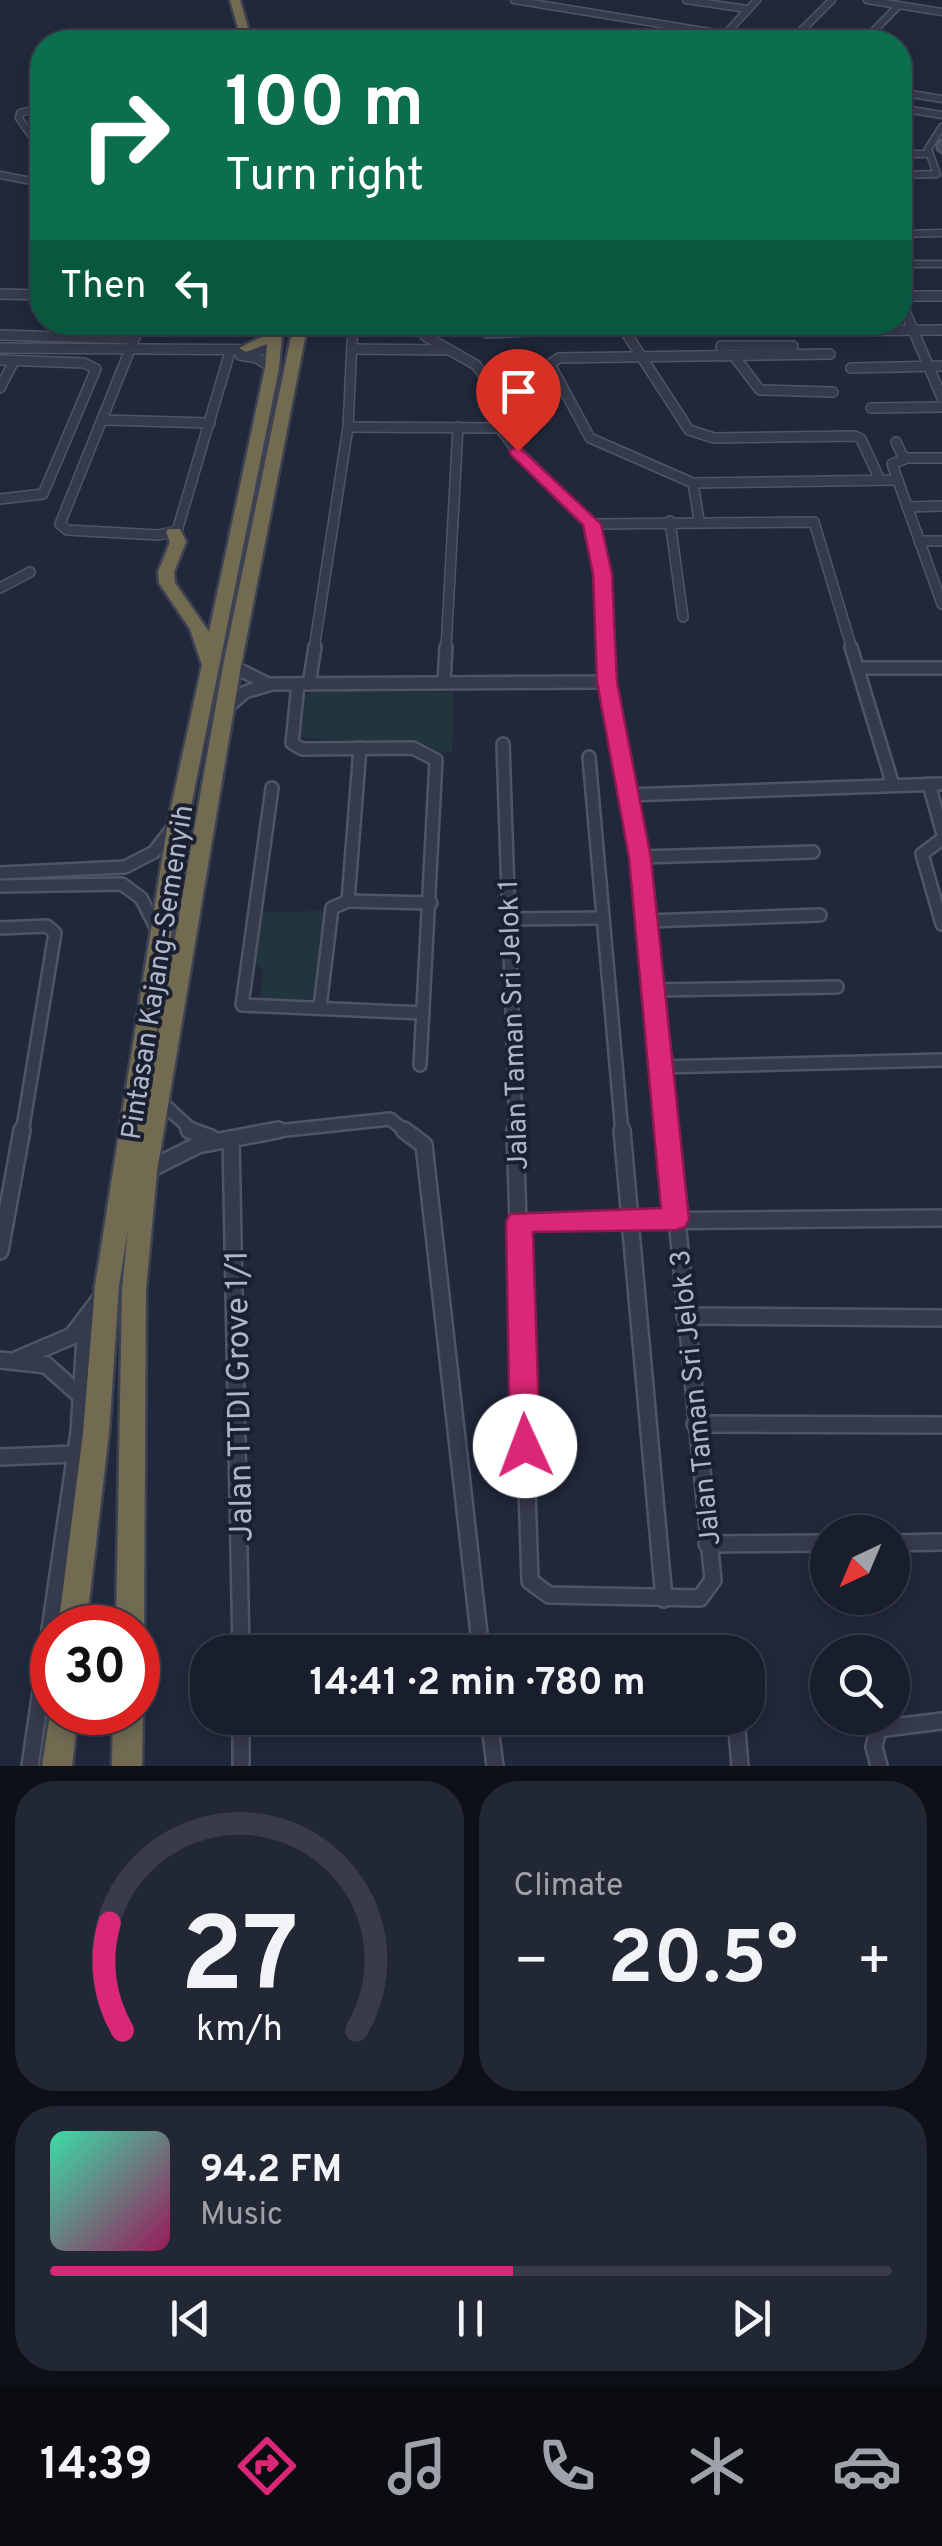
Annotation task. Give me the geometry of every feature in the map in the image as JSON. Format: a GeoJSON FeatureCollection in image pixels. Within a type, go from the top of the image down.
{"type":"FeatureCollection","features":[{"type":"Feature","properties":{"kind":"highway"},"geometry":{"type":"LineString","coordinates":[[224,0],[230,30]]}},
{"type":"Feature","properties":{"kind":"highway"},"geometry":{"type":"LineString","coordinates":[[235,0],[244,30]]}},
{"type":"Feature","properties":{"kind":"highway","name":"Pintasan Kajang-Semenyih"},"geometry":{"type":"LineString","coordinates":[[130,1605],[134,1289],[145,1172],[232,666],[298,335]]}},
{"type":"Feature","properties":{"kind":"highway"},"geometry":{"type":"LineString","coordinates":[[246,348],[275,344]]}},
{"type":"Feature","properties":{"kind":"highway","name":"Pintasan Kajang-Semenyih"},"geometry":{"type":"LineString","coordinates":[[75,1605],[96,1433],[106,1286],[178,820],[275,344]]}},
{"type":"Feature","properties":{"kind":"highway"},"geometry":{"type":"LineString","coordinates":[[174,532],[178,542],[166,572],[167,583],[199,629],[209,664]]}},
{"type":"Feature","properties":{"kind":"highway"},"geometry":{"type":"LineString","coordinates":[[57,1766],[60,1735]]}},
{"type":"Feature","properties":{"kind":"highway"},"geometry":{"type":"LineString","coordinates":[[127,1766],[128,1735]]}},
{"type":"Feature","properties":{"kind":"street"},"geometry":{"type":"LineString","coordinates":[[514,0],[698,30]]}},
{"type":"Feature","properties":{"kind":"street"},"geometry":{"type":"LineString","coordinates":[[686,0],[747,9]]}},
{"type":"Feature","properties":{"kind":"street"},"geometry":{"type":"LineString","coordinates":[[726,30],[757,0]]}},
{"type":"Feature","properties":{"kind":"street"},"geometry":{"type":"LineString","coordinates":[[802,30],[832,0]]}},
{"type":"Feature","properties":{"kind":"street"},"geometry":{"type":"LineString","coordinates":[[866,0],[942,12]]}},
{"type":"Feature","properties":{"kind":"street"},"geometry":{"type":"LineString","coordinates":[[874,30],[899,5]]}},
{"type":"Feature","properties":{"kind":"street"},"geometry":{"type":"LineString","coordinates":[[912,94],[942,99]]}},
{"type":"Feature","properties":{"kind":"street"},"geometry":{"type":"LineString","coordinates":[[30,109],[19,118],[30,134]]}},
{"type":"Feature","properties":{"kind":"street"},"geometry":{"type":"LineString","coordinates":[[912,110],[942,116]]}},
{"type":"Feature","properties":{"kind":"street"},"geometry":{"type":"LineString","coordinates":[[912,175],[937,174],[929,154],[942,126]]}},
{"type":"Feature","properties":{"kind":"street"},"geometry":{"type":"LineString","coordinates":[[912,154],[929,154]]}},
{"type":"Feature","properties":{"kind":"street"},"geometry":{"type":"LineString","coordinates":[[0,175],[30,181]]}},
{"type":"Feature","properties":{"kind":"street"},"geometry":{"type":"LineString","coordinates":[[912,234],[942,233]]}},
{"type":"Feature","properties":{"kind":"street"},"geometry":{"type":"LineString","coordinates":[[912,264],[942,264]]}},
{"type":"Feature","properties":{"kind":"street"},"geometry":{"type":"LineString","coordinates":[[0,294],[30,295]]}},
{"type":"Feature","properties":{"kind":"street"},"geometry":{"type":"LineString","coordinates":[[912,297],[942,296]]}},
{"type":"Feature","properties":{"kind":"street"},"geometry":{"type":"LineString","coordinates":[[912,324],[942,398]]}},
{"type":"Feature","properties":{"kind":"street"},"geometry":{"type":"LineString","coordinates":[[915,330],[942,330]]}},
{"type":"Feature","properties":{"kind":"street"},"geometry":{"type":"LineString","coordinates":[[0,335],[248,356],[275,344]]}},
{"type":"Feature","properties":{"kind":"street"},"geometry":{"type":"LineString","coordinates":[[137,335],[60,524],[78,532],[174,532],[229,355]]}},
{"type":"Feature","properties":{"kind":"street"},"geometry":{"type":"LineString","coordinates":[[353,335],[348,426],[292,744],[302,748],[413,748],[436,760],[420,1065]]}},
{"type":"Feature","properties":{"kind":"street"},"geometry":{"type":"LineString","coordinates":[[425,335],[476,365],[484,377],[500,428],[592,524],[805,520],[819,528],[893,785]]}},
{"type":"Feature","properties":{"kind":"street"},"geometry":{"type":"LineString","coordinates":[[626,335],[689,430],[714,438],[855,436],[861,439],[880,480]]}},
{"type":"Feature","properties":{"kind":"street"},"geometry":{"type":"LineString","coordinates":[[21,348],[27,336]]}},
{"type":"Feature","properties":{"kind":"street"},"geometry":{"type":"LineString","coordinates":[[0,348],[133,344],[246,348]]}},
{"type":"Feature","properties":{"kind":"street"},"geometry":{"type":"LineString","coordinates":[[793,346],[720,346],[760,390],[834,392]]}},
{"type":"Feature","properties":{"kind":"street"},"geometry":{"type":"LineString","coordinates":[[352,353],[449,350]]}},
{"type":"Feature","properties":{"kind":"street"},"geometry":{"type":"LineString","coordinates":[[830,354],[559,358],[550,364],[590,438],[693,483],[898,480]]}},
{"type":"Feature","properties":{"kind":"street"},"geometry":{"type":"LineString","coordinates":[[0,360],[84,362],[96,369],[44,494],[27,500],[0,499]]}},
{"type":"Feature","properties":{"kind":"street"},"geometry":{"type":"LineString","coordinates":[[0,388],[14,361]]}},
{"type":"Feature","properties":{"kind":"street"},"geometry":{"type":"LineString","coordinates":[[851,368],[942,366]]}},
{"type":"Feature","properties":{"kind":"street"},"geometry":{"type":"LineString","coordinates":[[871,408],[942,407]]}},
{"type":"Feature","properties":{"kind":"street"},"geometry":{"type":"LineString","coordinates":[[105,420],[210,423]]}},
{"type":"Feature","properties":{"kind":"street"},"geometry":{"type":"LineString","coordinates":[[348,426],[500,428]]}},
{"type":"Feature","properties":{"kind":"street"},"geometry":{"type":"LineString","coordinates":[[444,682],[458,427]]}},
{"type":"Feature","properties":{"kind":"street"},"geometry":{"type":"LineString","coordinates":[[896,442],[905,459]]}},
{"type":"Feature","properties":{"kind":"street"},"geometry":{"type":"LineString","coordinates":[[942,458],[905,459],[892,464],[942,604]]}},
{"type":"Feature","properties":{"kind":"street"},"geometry":{"type":"LineString","coordinates":[[693,483],[700,520]]}},
{"type":"Feature","properties":{"kind":"street"},"geometry":{"type":"LineString","coordinates":[[907,507],[942,506]]}},
{"type":"Feature","properties":{"kind":"street"},"geometry":{"type":"LineString","coordinates":[[670,521],[683,617]]}},
{"type":"Feature","properties":{"kind":"street","name":"Jalan Taman Sri Jelok 3"},"geometry":{"type":"LineString","coordinates":[[550,1595],[700,1598],[713,1580],[640,858],[607,682],[603,574],[592,524]]}},
{"type":"Feature","properties":{"kind":"street"},"geometry":{"type":"LineString","coordinates":[[919,541],[942,541]]}},
{"type":"Feature","properties":{"kind":"street"},"geometry":{"type":"LineString","coordinates":[[0,588],[30,572]]}},
{"type":"Feature","properties":{"kind":"street"},"geometry":{"type":"LineString","coordinates":[[232,666],[250,678],[272,684],[607,682]]}},
{"type":"Feature","properties":{"kind":"street"},"geometry":{"type":"LineString","coordinates":[[859,668],[942,668]]}},
{"type":"Feature","properties":{"kind":"street"},"geometry":{"type":"LineString","coordinates":[[226,708],[246,692],[272,684]]}},
{"type":"Feature","properties":{"kind":"street","name":"Jalan Taman Sri Jelok 1"},"geometry":{"type":"LineString","coordinates":[[503,744],[530,1581],[550,1595]]}},
{"type":"Feature","properties":{"kind":"street"},"geometry":{"type":"LineString","coordinates":[[348,901],[360,748]]}},
{"type":"Feature","properties":{"kind":"street","name":"Jalan Taman Sri Jelok 3"},"geometry":{"type":"LineString","coordinates":[[589,757],[627,1221],[664,1598]]}},
{"type":"Feature","properties":{"kind":"street"},"geometry":{"type":"LineString","coordinates":[[627,796],[936,784],[942,831]]}},
{"type":"Feature","properties":{"kind":"street"},"geometry":{"type":"LineString","coordinates":[[272,788],[242,1005],[424,1013]]}},
{"type":"Feature","properties":{"kind":"street"},"geometry":{"type":"LineString","coordinates":[[0,872],[125,867],[154,852],[178,820]]}},
{"type":"Feature","properties":{"kind":"street"},"geometry":{"type":"LineString","coordinates":[[942,839],[922,854],[942,924]]}},
{"type":"Feature","properties":{"kind":"street"},"geometry":{"type":"LineString","coordinates":[[640,858],[813,852]]}},
{"type":"Feature","properties":{"kind":"street"},"geometry":{"type":"LineString","coordinates":[[0,886],[122,884],[141,898],[162,939]]}},
{"type":"Feature","properties":{"kind":"street"},"geometry":{"type":"LineString","coordinates":[[320,1007],[332,908],[348,901],[431,903]]}},
{"type":"Feature","properties":{"kind":"street"},"geometry":{"type":"LineString","coordinates":[[646,920],[820,915]]}},
{"type":"Feature","properties":{"kind":"street"},"geometry":{"type":"LineString","coordinates":[[508,919],[603,918]]}},
{"type":"Feature","properties":{"kind":"street"},"geometry":{"type":"LineString","coordinates":[[0,928],[47,926],[55,933],[56,944],[0,1251]]}},
{"type":"Feature","properties":{"kind":"street"},"geometry":{"type":"LineString","coordinates":[[653,990],[837,986]]}},
{"type":"Feature","properties":{"kind":"street"},"geometry":{"type":"LineString","coordinates":[[661,1067],[942,1060]]}},
{"type":"Feature","properties":{"kind":"street"},"geometry":{"type":"LineString","coordinates":[[156,1097],[190,1131],[223,1139]]}},
{"type":"Feature","properties":{"kind":"street"},"geometry":{"type":"LineString","coordinates":[[145,1172],[184,1147],[390,1119],[424,1145],[480,1635]]}},
{"type":"Feature","properties":{"kind":"street","name":"Jalan TTDI Grove 1/1"},"geometry":{"type":"LineString","coordinates":[[223,1139],[240,1635]]}},
{"type":"Feature","properties":{"kind":"street"},"geometry":{"type":"LineString","coordinates":[[519,1222],[942,1218]]}},
{"type":"Feature","properties":{"kind":"street"},"geometry":{"type":"LineString","coordinates":[[0,1360],[52,1348],[86,1322],[106,1286]]}},
{"type":"Feature","properties":{"kind":"street"},"geometry":{"type":"LineString","coordinates":[[685,1316],[942,1318]]}},
{"type":"Feature","properties":{"kind":"street"},"geometry":{"type":"LineString","coordinates":[[30,1766],[76,1454],[86,1322]]}},
{"type":"Feature","properties":{"kind":"street"},"geometry":{"type":"LineString","coordinates":[[18,1358],[58,1369],[81,1396]]}},
{"type":"Feature","properties":{"kind":"street"},"geometry":{"type":"LineString","coordinates":[[695,1424],[942,1425]]}},
{"type":"Feature","properties":{"kind":"street"},"geometry":{"type":"LineString","coordinates":[[0,1457],[76,1454]]}},
{"type":"Feature","properties":{"kind":"street"},"geometry":{"type":"LineString","coordinates":[[910,1543],[942,1542]]}},
{"type":"Feature","properties":{"kind":"street"},"geometry":{"type":"LineString","coordinates":[[707,1544],[810,1543]]}},
{"type":"Feature","properties":{"kind":"street"},"geometry":{"type":"LineString","coordinates":[[879,1766],[874,1747],[878,1728],[942,1721]]}},
{"type":"Feature","properties":{"kind":"street"},"geometry":{"type":"LineString","coordinates":[[241,1735],[241,1766]]}},
{"type":"Feature","properties":{"kind":"street"},"geometry":{"type":"LineString","coordinates":[[491,1735],[495,1766]]}},
{"type":"Feature","properties":{"kind":"street"},"geometry":{"type":"LineString","coordinates":[[737,1735],[740,1766]]}},
{"type":"Feature","properties":{"kind":"shaded area"},"geometry":{"type":"Polygon","coordinates":[[[312,691],[454,692],[452,752],[439,752],[422,743],[298,738],[300,699],[312,691]]]}},
{"type":"Feature","properties":{"kind":"shaded area"},"geometry":{"type":"Polygon","coordinates":[[[324,911],[316,1004],[258,1006],[264,970],[255,963],[260,912],[324,911]]]}},
{"type":"Feature","properties":{"kind":"route"},"geometry":{"type":"LineString","coordinates":[[518,451],[592,524],[603,574],[607,682],[640,858],[676,1219],[519,1222],[525,1446]]}}]}
